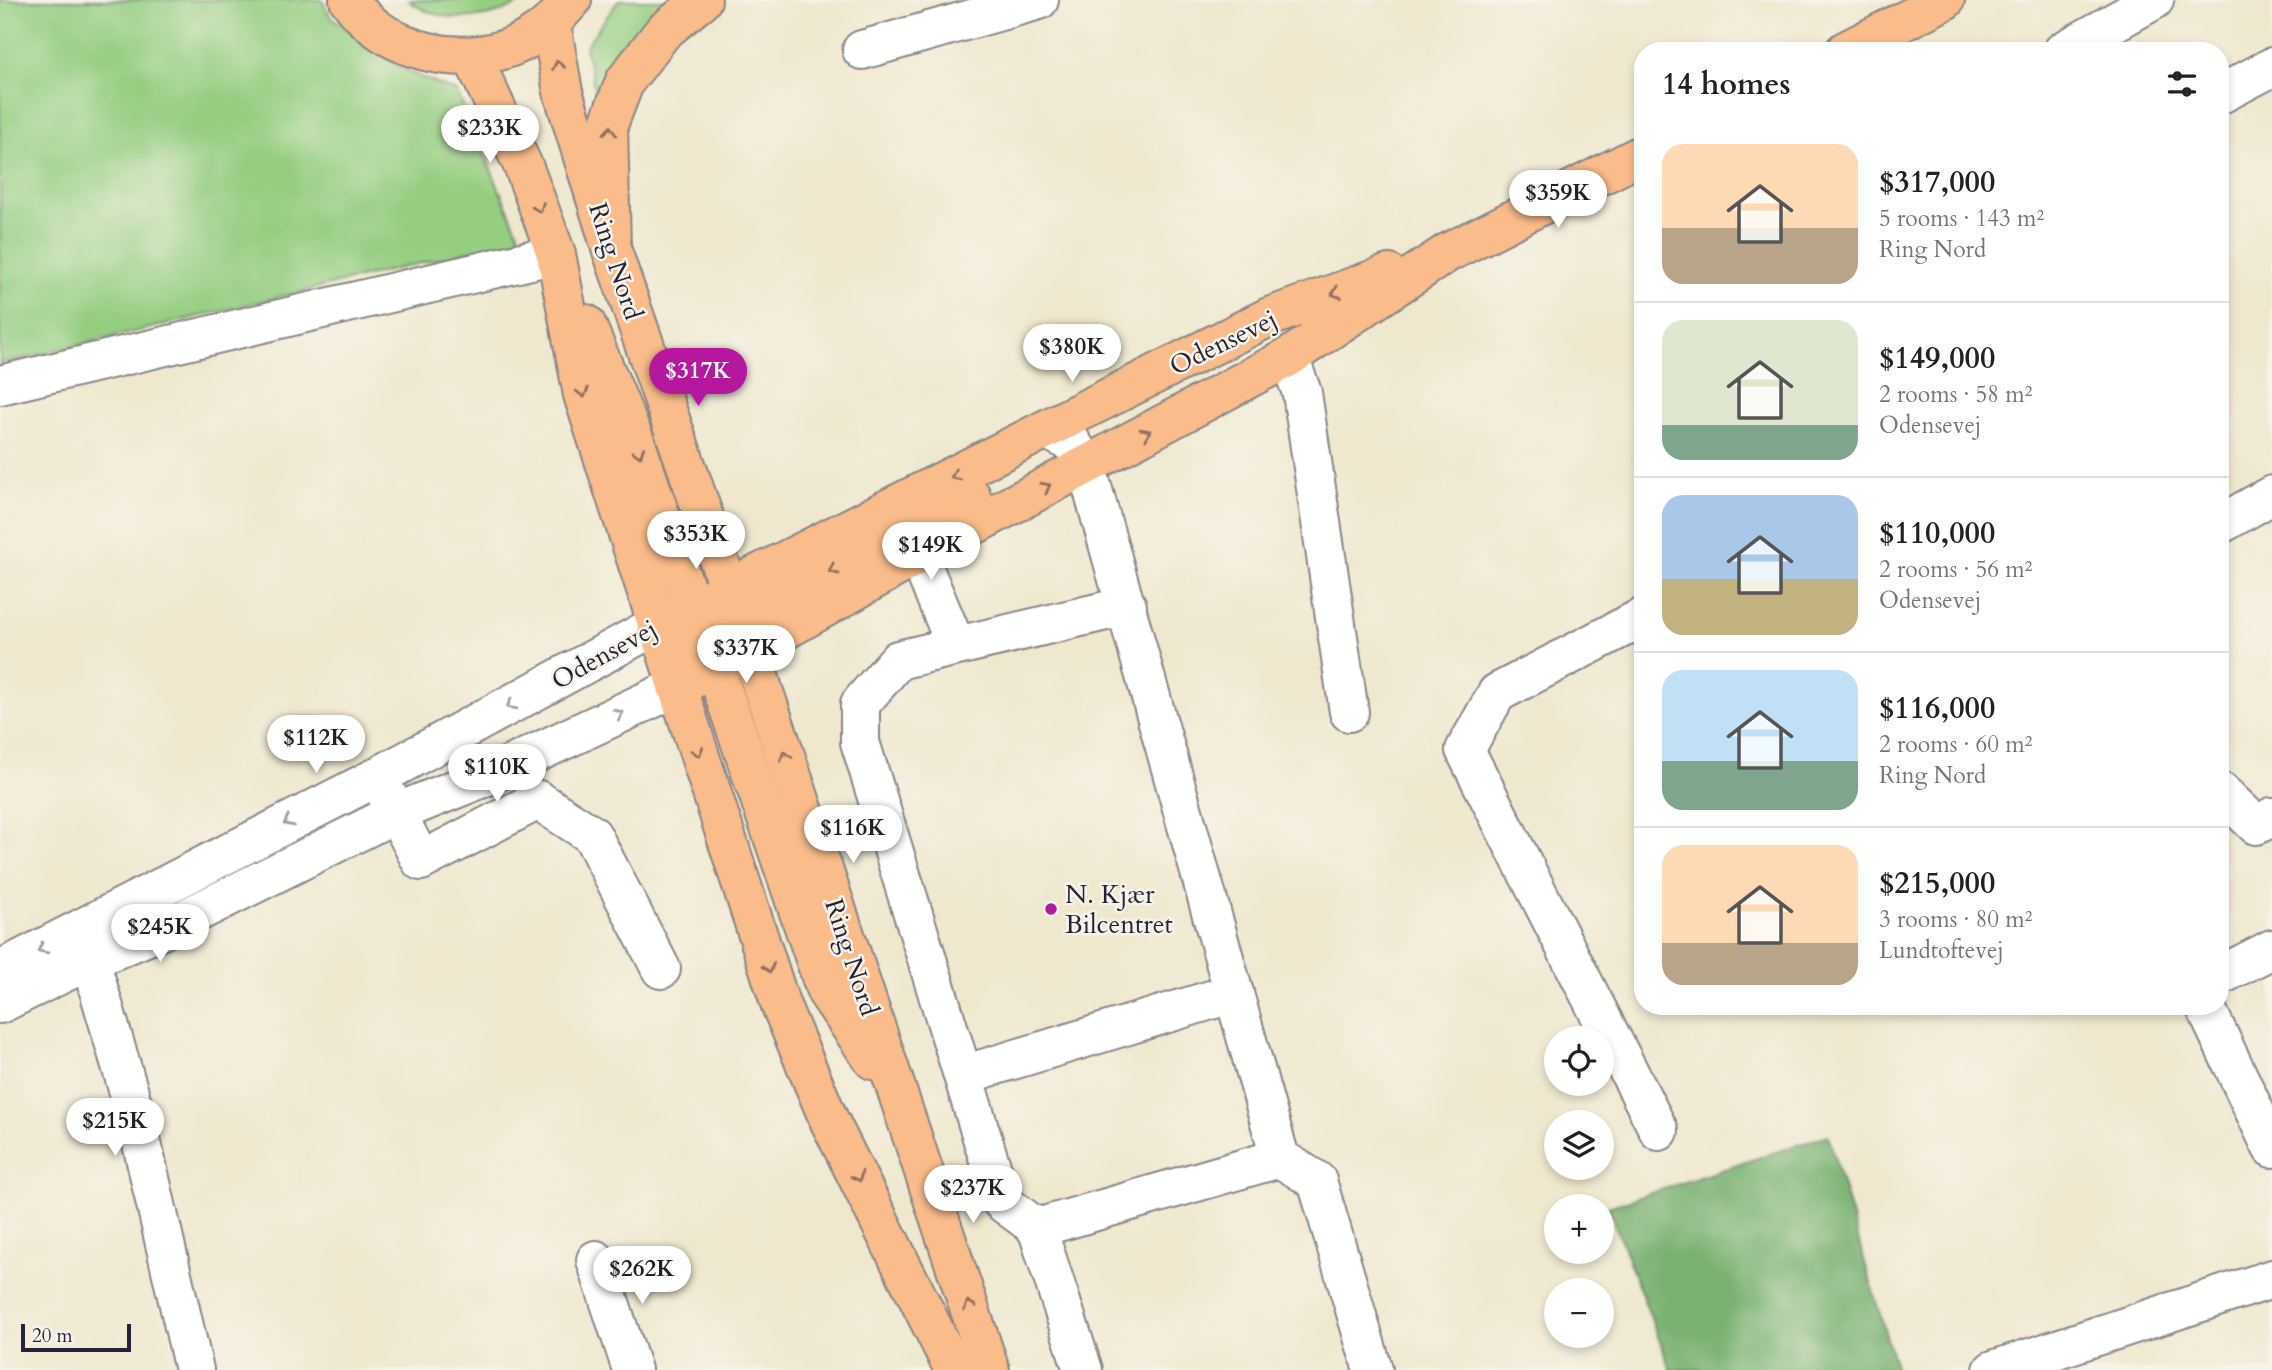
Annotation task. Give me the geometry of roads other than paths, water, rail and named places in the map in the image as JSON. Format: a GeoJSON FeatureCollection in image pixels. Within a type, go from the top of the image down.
{"type":"FeatureCollection","features":[{"type":"Feature","properties":{"kind":"main road"},"geometry":{"type":"LineString","coordinates":[[349,0],[356,11],[390,38],[429,53],[472,56],[527,40],[562,12]]}},
{"type":"Feature","properties":{"kind":"main road"},"geometry":{"type":"LineString","coordinates":[[611,248],[608,125],[625,81],[663,32],[702,0]]}},
{"type":"Feature","properties":{"kind":"main road"},"geometry":{"type":"LineString","coordinates":[[1863,42],[1945,0]]}},
{"type":"Feature","properties":{"kind":"main road","name":"Ring Nord"},"geometry":{"type":"LineString","coordinates":[[562,12],[563,92],[611,248],[708,640],[781,1006],[830,1120],[954,1370]]}},
{"type":"Feature","properties":{"kind":"main road","name":"Ring Nord"},"geometry":{"type":"LineString","coordinates":[[472,56],[524,168],[556,254],[583,395],[657,625],[708,640]]}},
{"type":"Feature","properties":{"kind":"main road","name":"Odensevej"},"geometry":{"type":"LineString","coordinates":[[708,640],[1068,446],[1289,357],[1447,253],[1634,159]]}},
{"type":"Feature","properties":{"kind":"main road","name":"Odensevej"},"geometry":{"type":"LineString","coordinates":[[708,640],[918,555],[1068,446],[1118,394],[1269,317],[1447,253]]}},
{"type":"Feature","properties":{"kind":"main road"},"geometry":{"type":"LineString","coordinates":[[556,254],[635,441],[708,640]]}},
{"type":"Feature","properties":{"kind":"main road","name":"Ring Nord"},"geometry":{"type":"LineString","coordinates":[[708,640],[899,1099],[990,1370]]}},
{"type":"Feature","properties":{"kind":"street"},"geometry":{"type":"LineString","coordinates":[[862,50],[1039,0]]}},
{"type":"Feature","properties":{"kind":"street"},"geometry":{"type":"LineString","coordinates":[[2079,42],[2154,0]]}},
{"type":"Feature","properties":{"kind":"street"},"geometry":{"type":"LineString","coordinates":[[2229,90],[2272,67]]}},
{"type":"Feature","properties":{"kind":"street"},"geometry":{"type":"LineString","coordinates":[[0,385],[556,254]]}},
{"type":"Feature","properties":{"kind":"street"},"geometry":{"type":"LineString","coordinates":[[1289,357],[1302,393],[1349,712]]}},
{"type":"Feature","properties":{"kind":"street"},"geometry":{"type":"LineString","coordinates":[[1068,446],[1127,606],[1280,1158],[1317,1181],[1373,1370]]}},
{"type":"Feature","properties":{"kind":"street"},"geometry":{"type":"LineString","coordinates":[[2229,519],[2272,495]]}},
{"type":"Feature","properties":{"kind":"street"},"geometry":{"type":"LineString","coordinates":[[918,555],[956,646]]}},
{"type":"Feature","properties":{"kind":"street"},"geometry":{"type":"LineString","coordinates":[[1083,1370],[1037,1228],[1002,1202],[860,742],[860,704],[898,660],[1127,606]]}},
{"type":"Feature","properties":{"kind":"street"},"geometry":{"type":"LineString","coordinates":[[1634,622],[1497,693],[1465,750],[1658,1131]]}},
{"type":"Feature","properties":{"kind":"street","name":"Odensevej"},"geometry":{"type":"LineString","coordinates":[[0,970],[83,946],[163,930],[290,865],[340,821],[387,796],[657,625]]}},
{"type":"Feature","properties":{"kind":"street","name":"Odensevej"},"geometry":{"type":"LineString","coordinates":[[0,1004],[83,946],[387,796],[485,777],[708,640]]}},
{"type":"Feature","properties":{"kind":"street"},"geometry":{"type":"LineString","coordinates":[[387,796],[421,861],[538,800],[592,835],[661,969]]}},
{"type":"Feature","properties":{"kind":"street"},"geometry":{"type":"LineString","coordinates":[[2229,800],[2256,825],[2272,817]]}},
{"type":"Feature","properties":{"kind":"street"},"geometry":{"type":"LineString","coordinates":[[83,946],[135,1113],[194,1370]]}},
{"type":"Feature","properties":{"kind":"street"},"geometry":{"type":"LineString","coordinates":[[2229,971],[2272,949]]}},
{"type":"Feature","properties":{"kind":"street"},"geometry":{"type":"LineString","coordinates":[[963,1075],[1234,993]]}},
{"type":"Feature","properties":{"kind":"street"},"geometry":{"type":"LineString","coordinates":[[2208,1015],[2272,1148]]}},
{"type":"Feature","properties":{"kind":"street"},"geometry":{"type":"LineString","coordinates":[[1037,1228],[1280,1158]]}},
{"type":"Feature","properties":{"kind":"street"},"geometry":{"type":"LineString","coordinates":[[596,1260],[632,1370]]}},
{"type":"Feature","properties":{"kind":"street"},"geometry":{"type":"LineString","coordinates":[[1993,1370],[2272,1279]]}},
{"type":"Feature","properties":{"kind":"place","name":"N. Kjær Bilcentret"},"geometry":{"type":"Point","coordinates":[1051,909]}}]}
